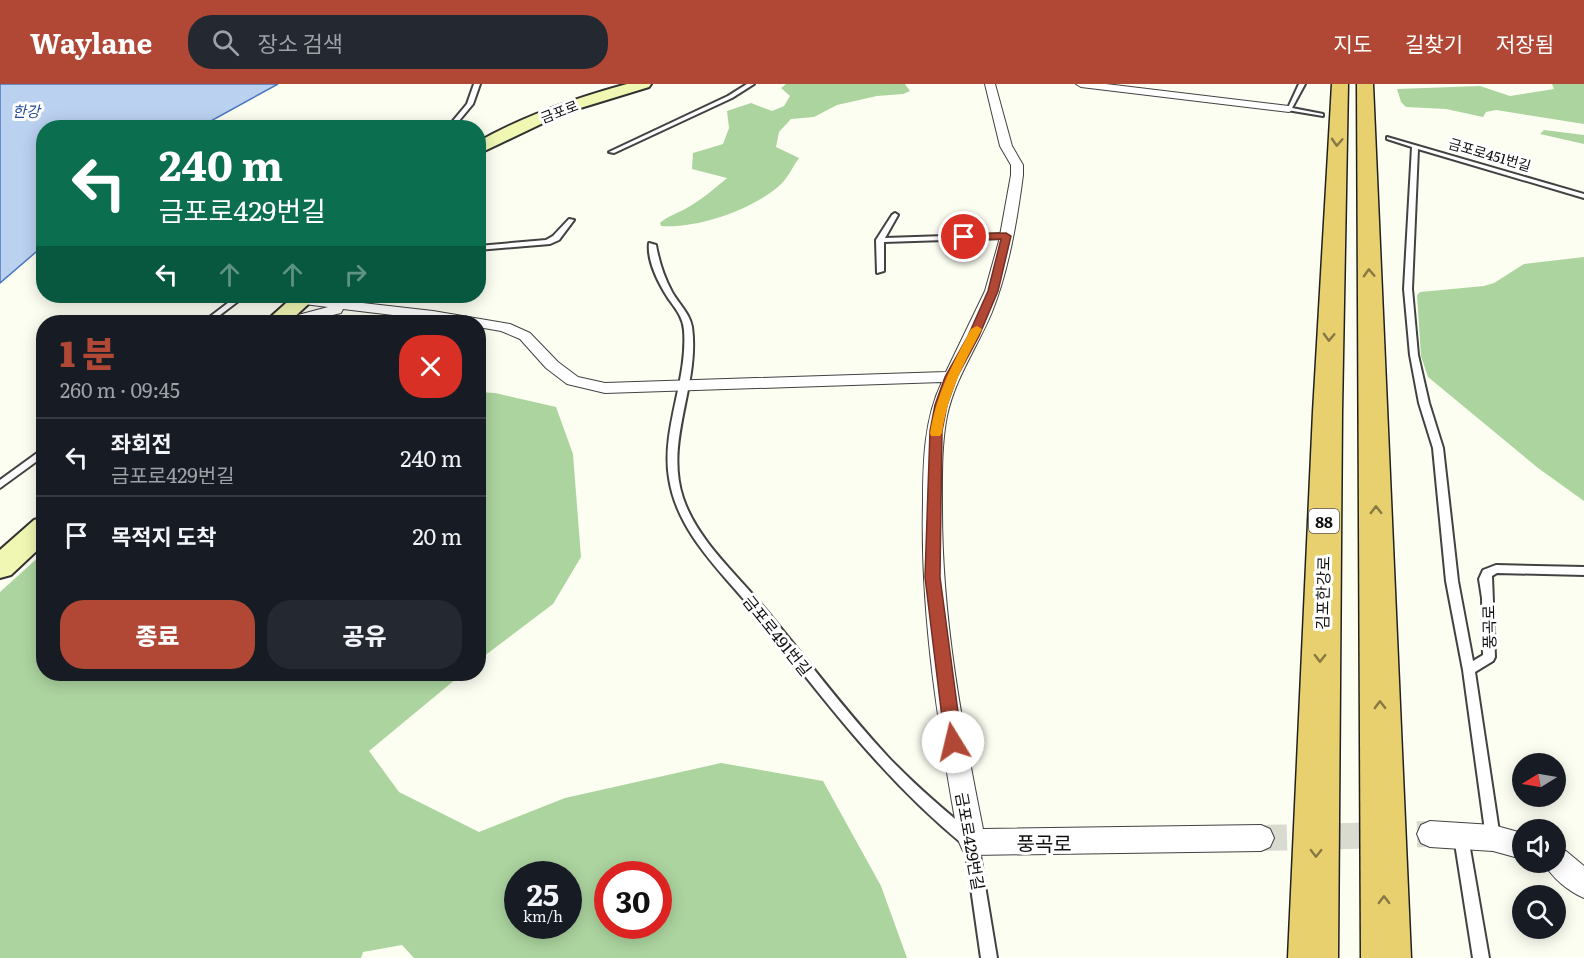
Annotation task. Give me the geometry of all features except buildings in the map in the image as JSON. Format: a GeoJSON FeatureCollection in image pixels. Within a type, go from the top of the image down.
{"type":"FeatureCollection","features":[{"type":"Feature","properties":{"kind":"highway","name":"김포한강로"},"geometry":{"type":"LineString","coordinates":[[1313,958],[1325,475],[1340,84]]}},
{"type":"Feature","properties":{"kind":"highway"},"geometry":{"type":"LineString","coordinates":[[1365,84],[1386,958]]}},
{"type":"Feature","properties":{"kind":"main road","name":"금포로"},"geometry":{"type":"LineString","coordinates":[[486,145],[512,130],[555,112],[644,84]]}},
{"type":"Feature","properties":{"kind":"main road"},"geometry":{"type":"LineString","coordinates":[[284,315],[298,303]]}},
{"type":"Feature","properties":{"kind":"main road"},"geometry":{"type":"LineString","coordinates":[[0,567],[36,534]]}},
{"type":"Feature","properties":{"kind":"street","name":"금포로429번길"},"geometry":{"type":"LineString","coordinates":[[972,842],[950,722],[933,577],[936,431],[941,405],[951,377],[978,326],[993,291],[1006,236],[1017,165],[1006,146],[990,84]]}},
{"type":"Feature","properties":{"kind":"street"},"geometry":{"type":"LineString","coordinates":[[1081,84],[1289,109]]}},
{"type":"Feature","properties":{"kind":"street"},"geometry":{"type":"LineString","coordinates":[[340,303],[429,315]]}},
{"type":"Feature","properties":{"kind":"street"},"geometry":{"type":"LineString","coordinates":[[360,303],[369,307]]}},
{"type":"Feature","properties":{"kind":"street"},"geometry":{"type":"LineString","coordinates":[[314,315],[333,310],[369,307]]}},
{"type":"Feature","properties":{"kind":"street"},"geometry":{"type":"LineString","coordinates":[[486,323],[516,330],[573,381],[605,388],[951,377]]}},
{"type":"Feature","properties":{"kind":"street"},"geometry":{"type":"LineString","coordinates":[[1430,834],[1493,838],[1512,843]]}},
{"type":"Feature","properties":{"kind":"street","name":"풍곡로"},"geometry":{"type":"LineString","coordinates":[[972,842],[1261,838]]}},
{"type":"Feature","properties":{"kind":"street"},"geometry":{"type":"LineString","coordinates":[[1566,868],[1583,882]]}},
{"type":"Feature","properties":{"kind":"lane"},"geometry":{"type":"LineString","coordinates":[[457,120],[470,104],[477,84]]}},
{"type":"Feature","properties":{"kind":"lane"},"geometry":{"type":"LineString","coordinates":[[612,152],[730,97],[751,84]]}},
{"type":"Feature","properties":{"kind":"lane"},"geometry":{"type":"LineString","coordinates":[[1302,84],[1289,109],[1321,115]]}},
{"type":"Feature","properties":{"kind":"lane","name":"금포로451번길"},"geometry":{"type":"LineString","coordinates":[[1389,138],[1584,196]]}},
{"type":"Feature","properties":{"kind":"lane"},"geometry":{"type":"LineString","coordinates":[[1415,147],[1408,289],[1414,355],[1426,412],[1438,448],[1452,581],[1469,670]]}},
{"type":"Feature","properties":{"kind":"lane"},"geometry":{"type":"LineString","coordinates":[[880,271],[880,240],[894,215]]}},
{"type":"Feature","properties":{"kind":"lane"},"geometry":{"type":"LineString","coordinates":[[486,247],[547,242],[556,238],[571,220]]}},
{"type":"Feature","properties":{"kind":"lane"},"geometry":{"type":"LineString","coordinates":[[880,240],[1006,236]]}},
{"type":"Feature","properties":{"kind":"lane","name":"금포로491번길"},"geometry":{"type":"LineString","coordinates":[[652,245],[658,269],[683,313],[688,327],[686,386],[672,442],[672,463],[678,500],[691,524],[816,682],[909,790],[937,816],[972,842]]}},
{"type":"Feature","properties":{"kind":"lane"},"geometry":{"type":"LineString","coordinates":[[216,315],[232,303]]}},
{"type":"Feature","properties":{"kind":"lane"},"geometry":{"type":"LineString","coordinates":[[0,484],[36,457]]}},
{"type":"Feature","properties":{"kind":"lane","name":"풍곡로"},"geometry":{"type":"LineString","coordinates":[[1493,838],[1469,670],[1489,657],[1490,637],[1485,579],[1487,573],[1496,569],[1508,568],[1584,571]]}},
{"type":"Feature","properties":{"kind":"lane"},"geometry":{"type":"LineString","coordinates":[[1461,836],[1481,958]]}},
{"type":"Feature","properties":{"kind":"lane","name":"금포로429번길"},"geometry":{"type":"LineString","coordinates":[[972,842],[989,958]]}},
{"type":"Feature","properties":{"kind":"green space"},"geometry":{"type":"Polygon","coordinates":[[[786,84],[905,84],[910,91],[837,105],[814,117],[791,119],[779,132],[776,147],[799,158],[780,185],[756,202],[724,216],[691,224],[661,226],[660,223],[707,195],[727,178],[692,169],[693,153],[723,144],[729,128],[727,111],[751,103],[772,111],[784,106],[790,96],[781,88],[786,84]]]}},
{"type":"Feature","properties":{"kind":"green space"},"geometry":{"type":"Polygon","coordinates":[[[1552,84],[1584,84],[1584,124],[1496,110],[1486,112],[1483,117],[1446,109],[1406,107],[1401,102],[1397,89],[1480,86],[1510,96],[1554,89],[1552,84]]]}},
{"type":"Feature","properties":{"kind":"green space"},"geometry":{"type":"Polygon","coordinates":[[[1544,130],[1584,135],[1584,144],[1540,134],[1544,130]]]}},
{"type":"Feature","properties":{"kind":"green space"},"geometry":{"type":"Polygon","coordinates":[[[1584,257],[1584,501],[1538,468],[1428,377],[1421,356],[1417,295],[1420,292],[1484,286],[1494,283],[1524,264],[1584,257]]]}},
{"type":"Feature","properties":{"kind":"green space"},"geometry":{"type":"Polygon","coordinates":[[[486,392],[556,407],[573,454],[581,557],[553,604],[486,655],[486,392]]]}},
{"type":"Feature","properties":{"kind":"green space"},"geometry":{"type":"Polygon","coordinates":[[[36,559],[36,681],[454,681],[369,751],[399,792],[479,832],[565,798],[721,763],[823,781],[881,886],[907,958],[414,958],[402,945],[363,952],[361,958],[0,958],[0,592],[36,559]]]}},
{"type":"Feature","properties":{"kind":"water","name":"한강"},"geometry":{"type":"Polygon","coordinates":[[[0,84],[278,84],[213,120],[36,120],[36,252],[0,283],[0,84]]]}},
{"type":"Feature","properties":{"kind":"tunnel"},"geometry":{"type":"LineString","coordinates":[[1261,838],[1430,834]]}},
{"type":"Feature","properties":{"kind":"slow traffic"},"geometry":{"type":"LineString","coordinates":[[936,433],[941,405],[951,377],[977,329]]}},
{"type":"Feature","properties":{"kind":"route"},"geometry":{"type":"LineString","coordinates":[[953,742],[933,577],[932,535],[936,431],[941,405],[951,377],[974,336],[993,291],[1006,236],[964,237]]}}]}
